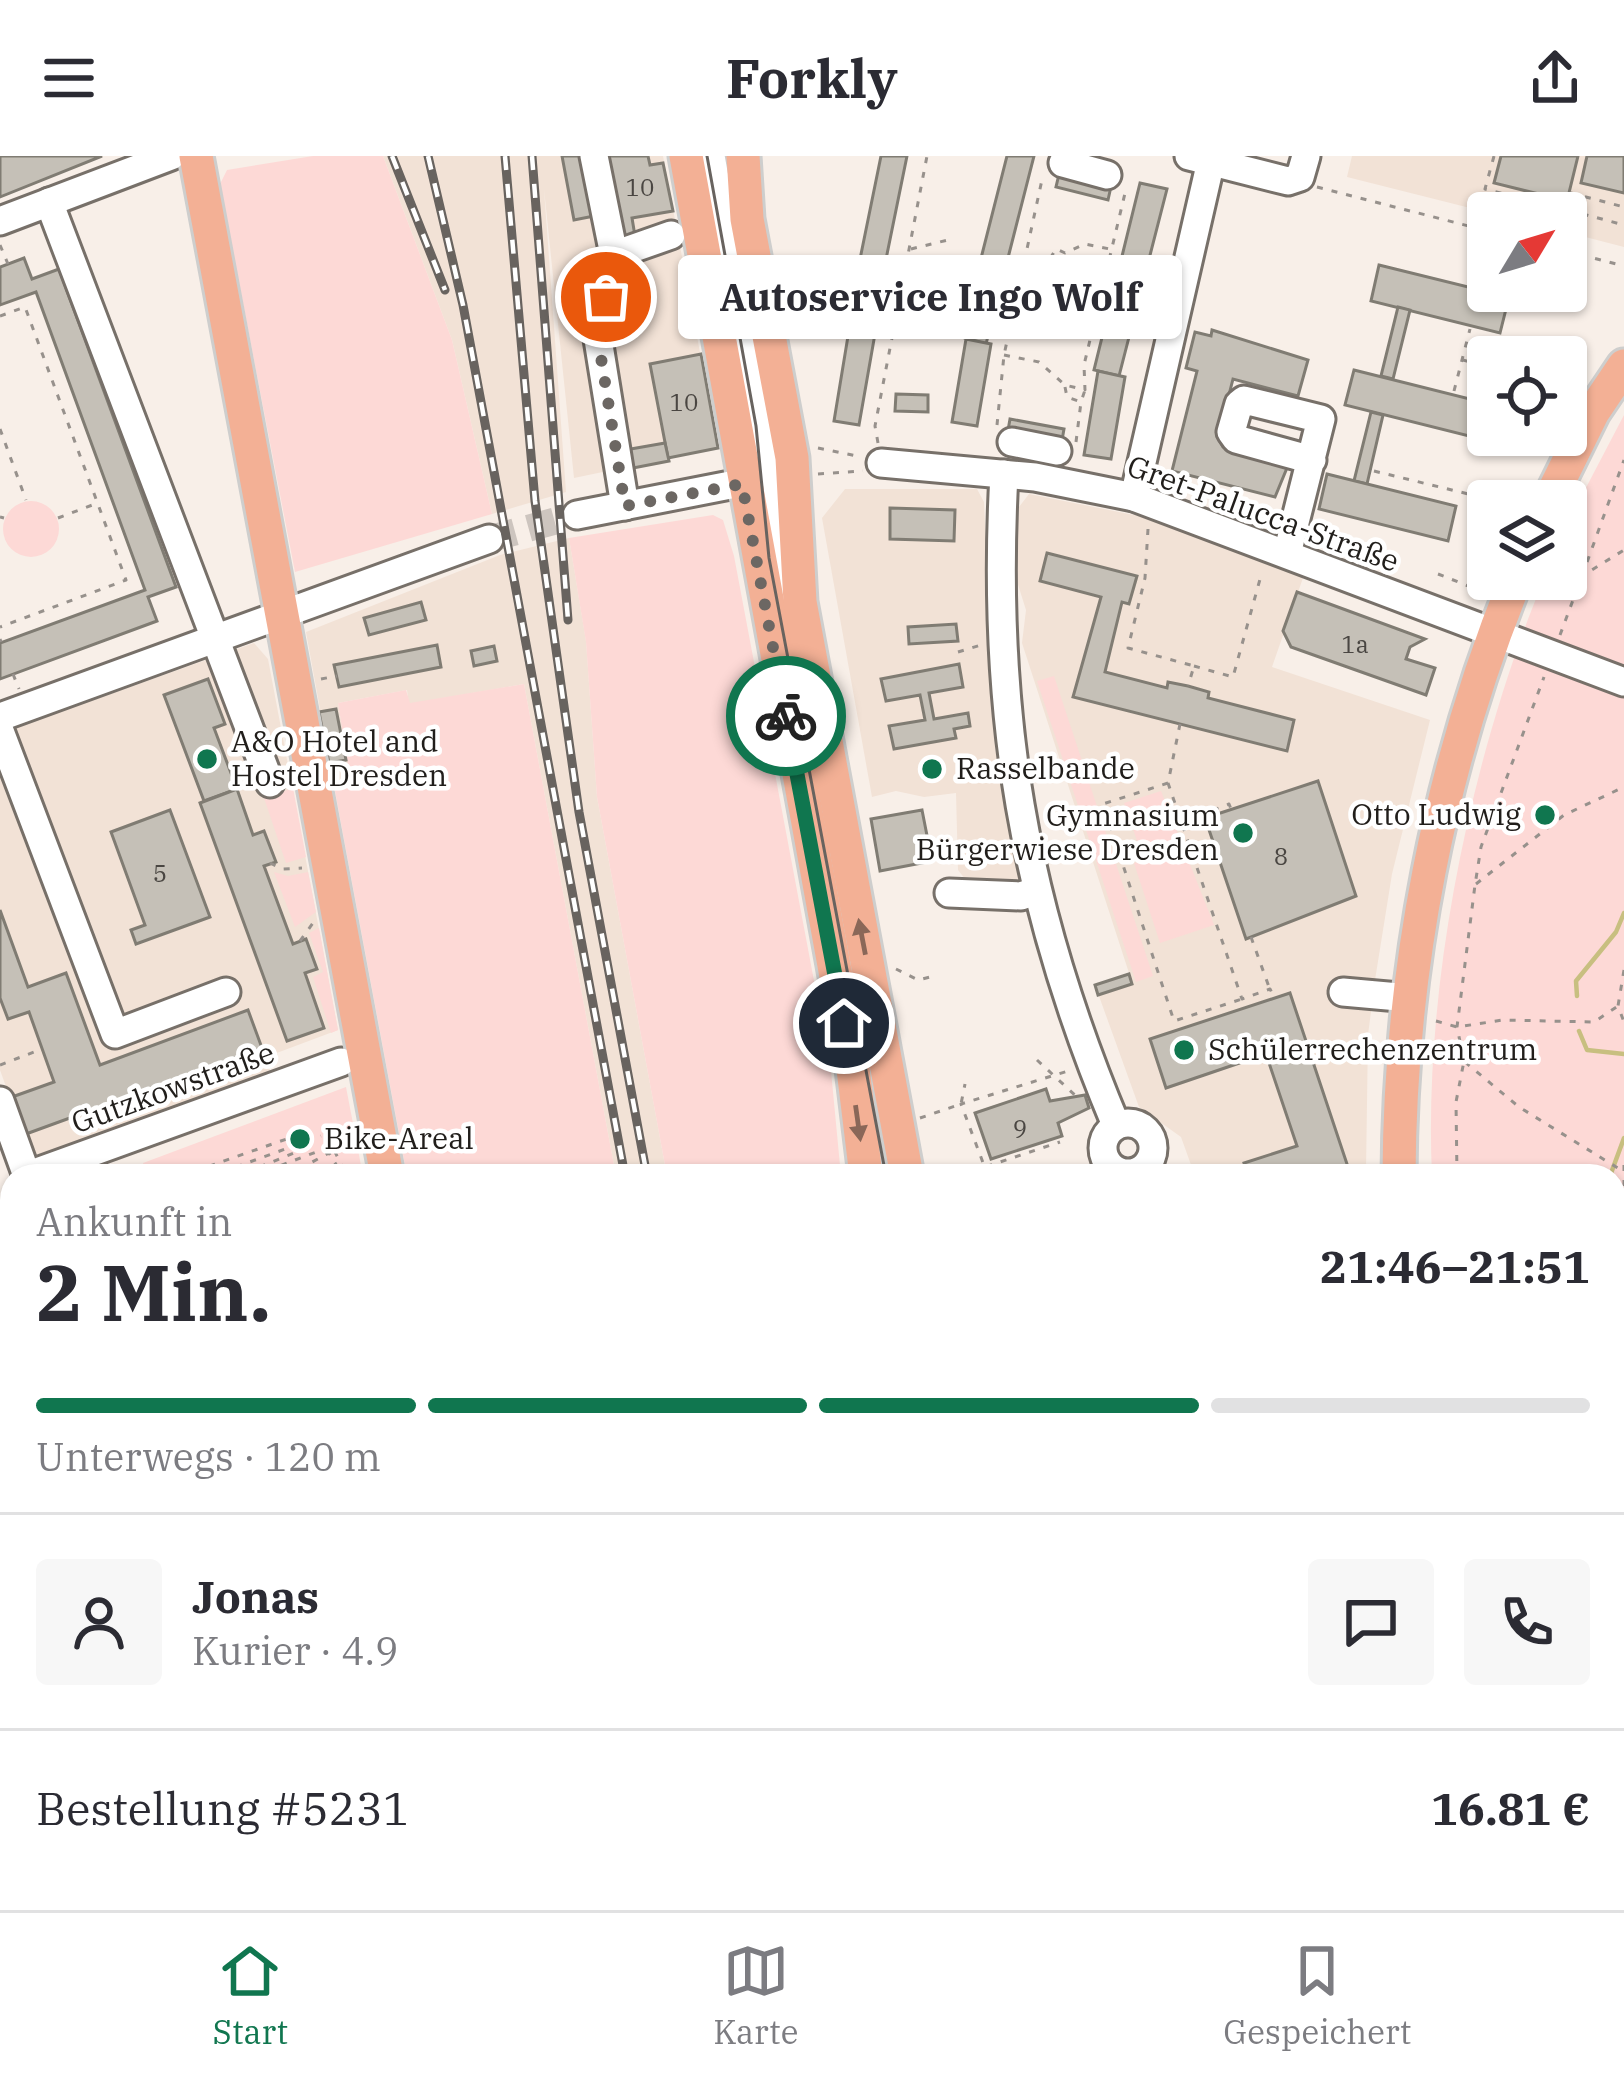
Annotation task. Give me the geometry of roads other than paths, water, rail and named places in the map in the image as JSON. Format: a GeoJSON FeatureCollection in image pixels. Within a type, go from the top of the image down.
{"type":"FeatureCollection","features":[{"type":"Feature","properties":{"kind":"main road"},"geometry":{"type":"LineString","coordinates":[[196,156],[385,1164]]}},
{"type":"Feature","properties":{"kind":"main road"},"geometry":{"type":"LineString","coordinates":[[686,156],[779,470],[905,1164]]}},
{"type":"Feature","properties":{"kind":"main road"},"geometry":{"type":"LineString","coordinates":[[743,156],[865,1164]]}},
{"type":"Feature","properties":{"kind":"main road"},"geometry":{"type":"LineString","coordinates":[[1559,480],[1593,412],[1624,366]]}},
{"type":"Feature","properties":{"kind":"main road"},"geometry":{"type":"LineString","coordinates":[[1401,1164],[1422,1009],[1439,819],[1508,600]]}},
{"type":"Feature","properties":{"kind":"street"},"geometry":{"type":"LineString","coordinates":[[0,221],[170,156]]}},
{"type":"Feature","properties":{"kind":"street"},"geometry":{"type":"LineString","coordinates":[[594,156],[614,255],[598,339],[625,506]]}},
{"type":"Feature","properties":{"kind":"street"},"geometry":{"type":"LineString","coordinates":[[577,515],[779,470],[711,156]]}},
{"type":"Feature","properties":{"kind":"street"},"geometry":{"type":"LineString","coordinates":[[1144,500],[1200,159],[1288,181],[1303,166]]}},
{"type":"Feature","properties":{"kind":"street"},"geometry":{"type":"LineString","coordinates":[[49,202],[66,236],[271,783]]}},
{"type":"Feature","properties":{"kind":"street"},"geometry":{"type":"LineString","coordinates":[[614,255],[671,236]]}},
{"type":"Feature","properties":{"kind":"street"},"geometry":{"type":"LineString","coordinates":[[1012,442],[1049,450],[1035,477]]}},
{"type":"Feature","properties":{"kind":"street"},"geometry":{"type":"LineString","coordinates":[[1278,550],[1312,460]]}},
{"type":"Feature","properties":{"kind":"street","name":"Gret-Palucca-Straße"},"geometry":{"type":"LineString","coordinates":[[881,463],[1035,477],[1144,500],[1624,682]]}},
{"type":"Feature","properties":{"kind":"street"},"geometry":{"type":"LineString","coordinates":[[998,473],[1000,640],[1019,820],[1036,891],[1116,1125]]}},
{"type":"Feature","properties":{"kind":"street"},"geometry":{"type":"LineString","coordinates":[[0,717],[489,539]]}},
{"type":"Feature","properties":{"kind":"street"},"geometry":{"type":"LineString","coordinates":[[0,730],[115,1034],[226,992]]}},
{"type":"Feature","properties":{"kind":"street"},"geometry":{"type":"LineString","coordinates":[[949,893],[1036,891]]}},
{"type":"Feature","properties":{"kind":"street"},"geometry":{"type":"LineString","coordinates":[[1343,992],[1422,1009]]}},
{"type":"Feature","properties":{"kind":"street","name":"Gutzkowstraße"},"geometry":{"type":"LineString","coordinates":[[60,1164],[341,1061]]}},
{"type":"Feature","properties":{"kind":"street"},"geometry":{"type":"LineString","coordinates":[[0,1101],[23,1164]]}},
{"type":"Feature","properties":{"kind":"street"},"geometry":{"type":"LineString","coordinates":[[1106,1164],[1102,1145],[1116,1125],[1132,1123],[1147,1131],[1149,1164]]}},
{"type":"Feature","properties":{"kind":"waterway"},"geometry":{"type":"LineString","coordinates":[[1577,996],[1576,981],[1616,932],[1624,913]]}},
{"type":"Feature","properties":{"kind":"waterway"},"geometry":{"type":"LineString","coordinates":[[1579,1031],[1587,1050],[1624,1054]]}},
{"type":"Feature","properties":{"kind":"waterway"},"geometry":{"type":"LineString","coordinates":[[1614,1164],[1624,1138]]}},
{"type":"Feature","properties":{"kind":"tunnel"},"geometry":{"type":"LineString","coordinates":[[489,539],[577,515]]}},
{"type":"Feature","properties":{"kind":"tram line"},"geometry":{"type":"LineString","coordinates":[[707,156],[756,426],[769,558],[884,1164]]}},
{"type":"Feature","properties":{"kind":"railway"},"geometry":{"type":"LineString","coordinates":[[392,156],[445,290]]}},
{"type":"Feature","properties":{"kind":"railway"},"geometry":{"type":"LineString","coordinates":[[428,156],[463,305],[623,1164]]}},
{"type":"Feature","properties":{"kind":"railway"},"geometry":{"type":"LineString","coordinates":[[505,156],[535,501],[579,812],[645,1164]]}},
{"type":"Feature","properties":{"kind":"railway"},"geometry":{"type":"LineString","coordinates":[[532,156],[568,620]]}},
{"type":"Feature","properties":{"kind":"place","name":"Autoservice Ingo Wolf"},"geometry":{"type":"Point","coordinates":[606,297]}},
{"type":"Feature","properties":{"kind":"place","name":"A&O Hotel and Hostel Dresden"},"geometry":{"type":"Point","coordinates":[207,759]}},
{"type":"Feature","properties":{"kind":"place","name":"Rasselbande"},"geometry":{"type":"Point","coordinates":[932,769]}},
{"type":"Feature","properties":{"kind":"place","name":"Otto Ludwig"},"geometry":{"type":"Point","coordinates":[1545,815]}},
{"type":"Feature","properties":{"kind":"place","name":"Gymnasium Bürgerwiese Dresden"},"geometry":{"type":"Point","coordinates":[1243,833]}},
{"type":"Feature","properties":{"kind":"place","name":"Schülerrechenzentrum"},"geometry":{"type":"Point","coordinates":[1184,1050]}},
{"type":"Feature","properties":{"kind":"place","name":"Bike-Areal"},"geometry":{"type":"Point","coordinates":[300,1139]}}]}
